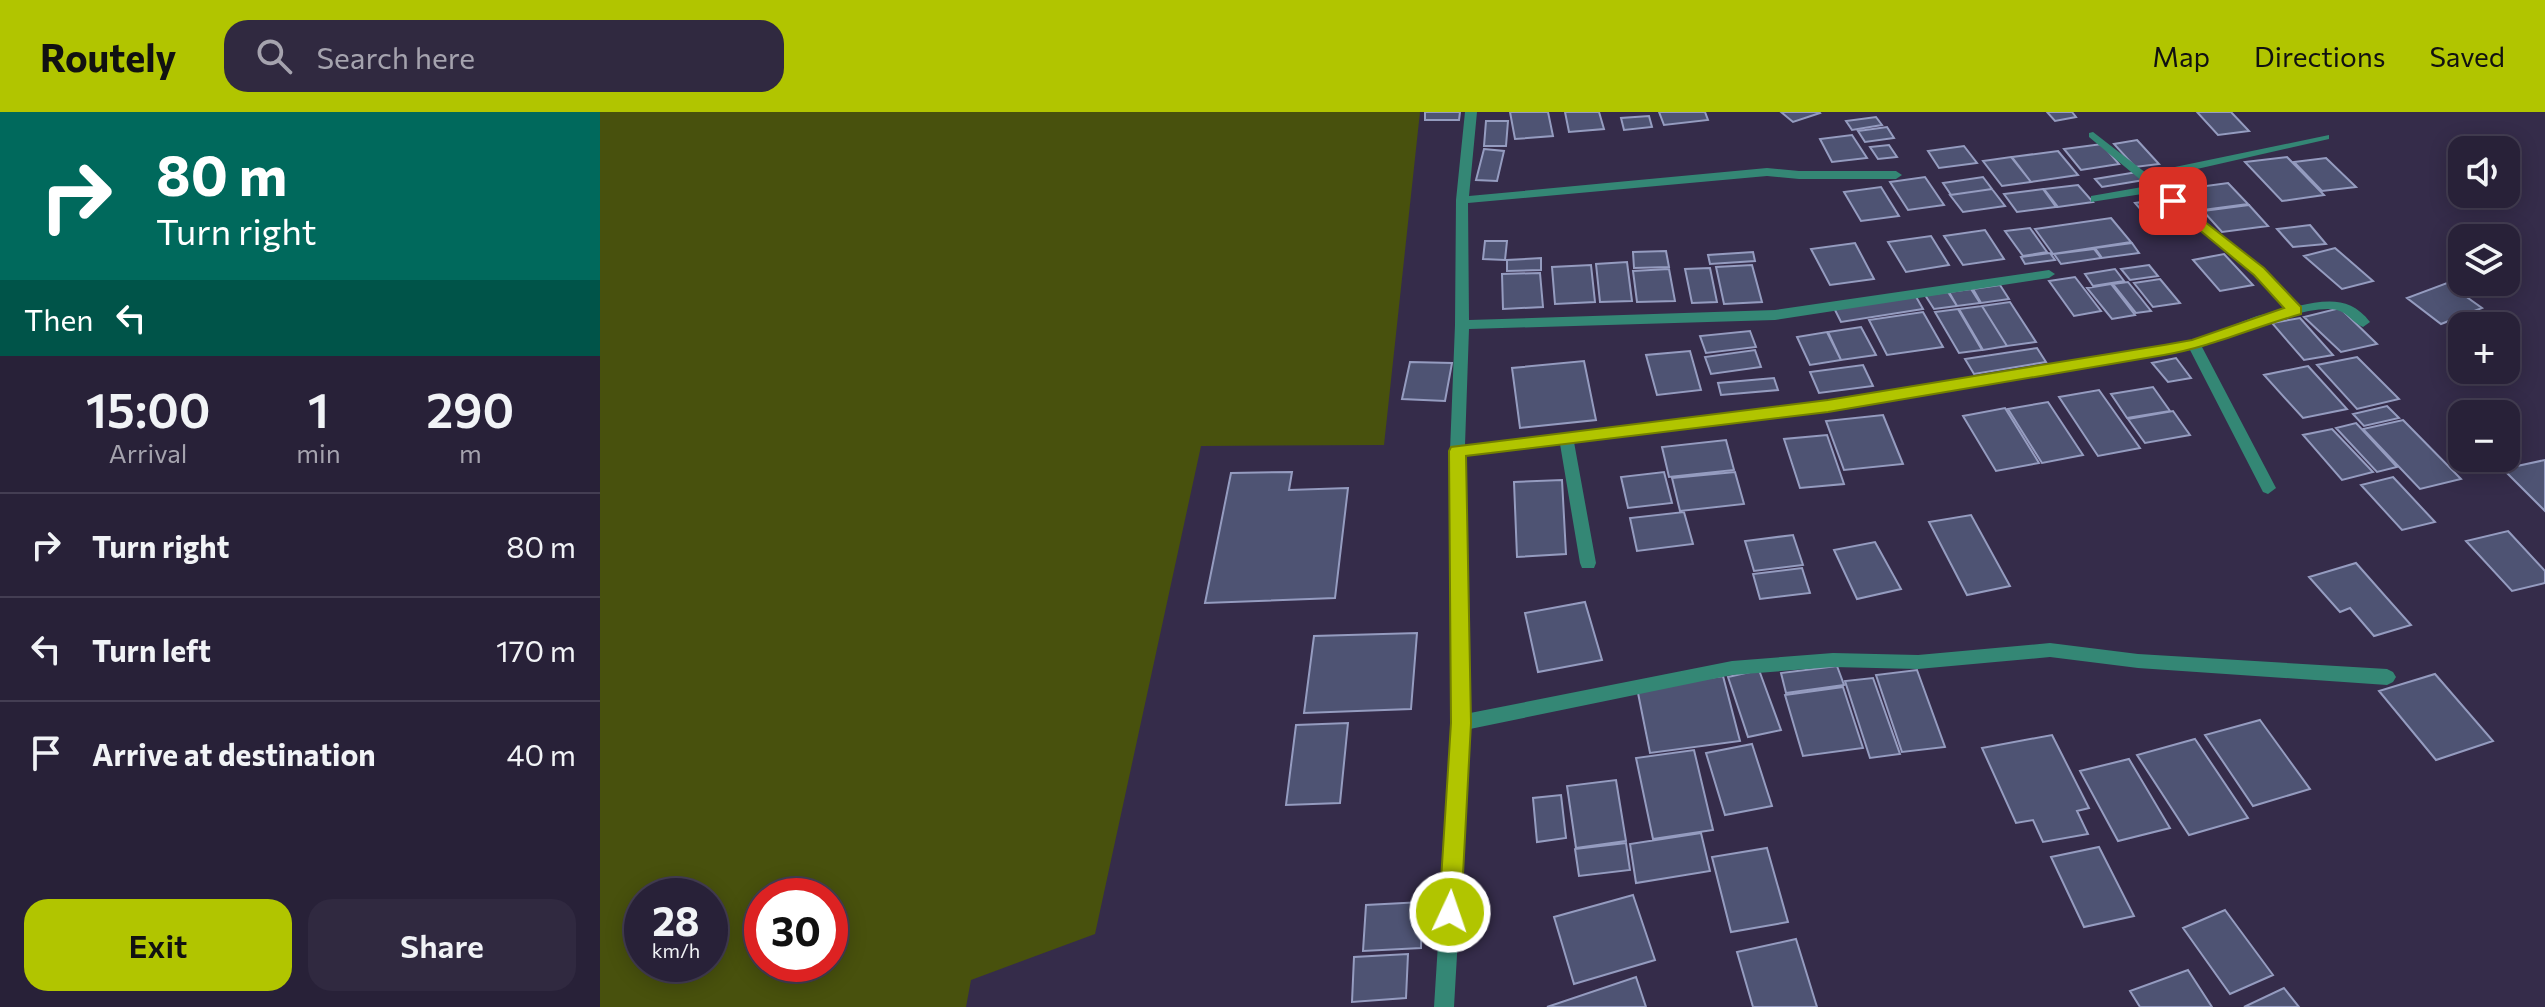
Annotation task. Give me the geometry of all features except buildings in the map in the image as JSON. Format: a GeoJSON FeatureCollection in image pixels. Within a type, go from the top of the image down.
{"type":"FeatureCollection","features":[{"type":"Feature","properties":{"kind":"street"},"geometry":{"type":"LineString","coordinates":[[1444,1007],[1461,723],[1457,451],[1462,325],[1462,200],[1471,112]]}},
{"type":"Feature","properties":{"kind":"street"},"geometry":{"type":"LineString","coordinates":[[2093,135],[2259,272],[2295,311]]}},
{"type":"Feature","properties":{"kind":"street"},"geometry":{"type":"LineString","coordinates":[[2144,177],[2325,137]]}},
{"type":"Feature","properties":{"kind":"street"},"geometry":{"type":"LineString","coordinates":[[1462,200],[1767,172],[1896,175]]}},
{"type":"Feature","properties":{"kind":"street"},"geometry":{"type":"LineString","coordinates":[[2095,199],[2158,188]]}},
{"type":"Feature","properties":{"kind":"street"},"geometry":{"type":"LineString","coordinates":[[1462,325],[1775,315],[2049,274]]}},
{"type":"Feature","properties":{"kind":"street"},"geometry":{"type":"LineString","coordinates":[[1457,451],[1828,406],[2194,345],[2262,319],[2333,303],[2343,305],[2363,322]]}},
{"type":"Feature","properties":{"kind":"street"},"geometry":{"type":"LineString","coordinates":[[2194,345],[2268,488]]}},
{"type":"Feature","properties":{"kind":"street"},"geometry":{"type":"LineString","coordinates":[[1566,438],[1588,563]]}},
{"type":"Feature","properties":{"kind":"street"},"geometry":{"type":"LineString","coordinates":[[1461,723],[1732,668],[1833,660],[1918,662],[2050,650],[2138,661],[2387,677]]}},
{"type":"Feature","properties":{"kind":"green space"},"geometry":{"type":"Polygon","coordinates":[[[600,112],[1420,112],[1384,445],[1201,446],[1095,934],[971,980],[966,1007],[600,1007],[600,112]]]}},
{"type":"Feature","properties":{"kind":"route"},"geometry":{"type":"LineString","coordinates":[[1450,912],[1461,723],[1457,451],[1828,406],[2194,345],[2262,319],[2295,311],[2280,291],[2259,272],[2173,201]]}}]}
